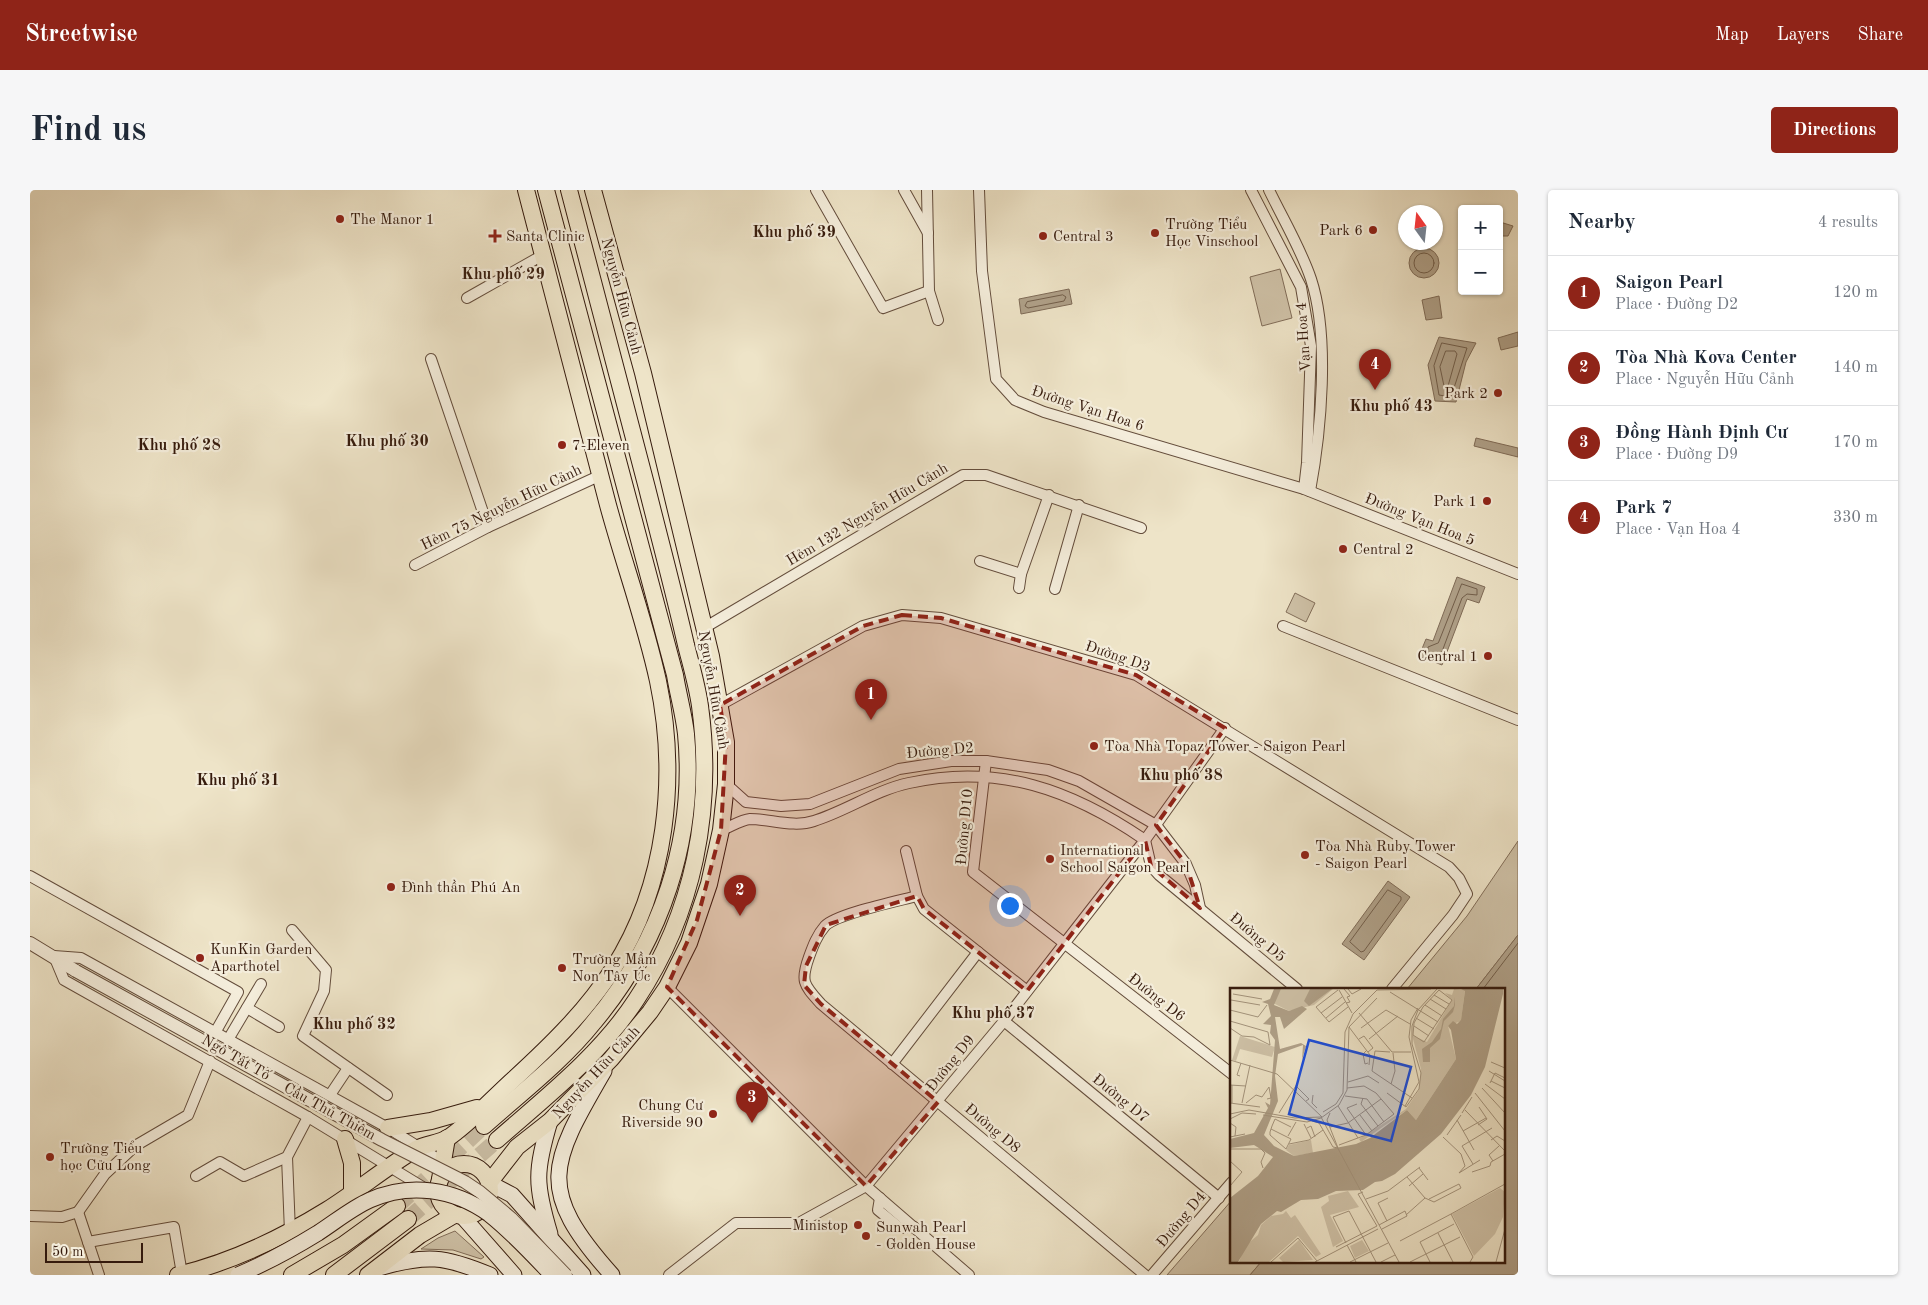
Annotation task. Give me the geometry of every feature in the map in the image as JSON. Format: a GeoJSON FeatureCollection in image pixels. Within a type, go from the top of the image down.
{"type":"FeatureCollection","features":[{"type":"Feature","properties":{"kind":"main road"},"geometry":{"type":"LineString","coordinates":[[180,1274],[238,1257],[290,1232],[420,1147],[447,1138],[547,1049],[574,1021],[599,989],[627,943],[650,889],[666,819],[665,732],[658,682],[526,190]]}},
{"type":"Feature","properties":{"kind":"main road"},"geometry":{"type":"LineString","coordinates":[[484,1126],[593,1024],[635,965],[655,927],[667,896],[676,867],[683,830],[686,734],[675,675],[546,190]]}},
{"type":"Feature","properties":{"kind":"main road","name":"Nguyễn Hữu Cảnh"},"geometry":{"type":"LineString","coordinates":[[497,1140],[595,1052],[622,1021],[653,972],[683,906],[698,846],[705,775],[700,703],[677,603],[569,190]]}},
{"type":"Feature","properties":{"kind":"main road","name":"Nguyễn Hữu Cảnh"},"geometry":{"type":"LineString","coordinates":[[489,1182],[517,1147],[550,1120],[611,1059],[645,1019],[666,987],[689,943],[710,884],[721,830],[726,784],[726,742],[704,628],[643,373],[593,190]]}},
{"type":"Feature","properties":{"kind":"main road"},"geometry":{"type":"LineString","coordinates":[[543,255],[606,239]]}},
{"type":"Feature","properties":{"kind":"main road"},"geometry":{"type":"LineString","coordinates":[[685,639],[704,628]]}},
{"type":"Feature","properties":{"kind":"main road"},"geometry":{"type":"LineString","coordinates":[[648,646],[666,642]]}},
{"type":"Feature","properties":{"kind":"main road"},"geometry":{"type":"LineString","coordinates":[[611,1059],[570,1130],[559,1164],[558,1180],[571,1223],[584,1244],[612,1275]]}},
{"type":"Feature","properties":{"kind":"main road"},"geometry":{"type":"LineString","coordinates":[[388,1128],[432,1121],[484,1106]]}},
{"type":"Feature","properties":{"kind":"main road"},"geometry":{"type":"LineString","coordinates":[[550,1120],[538,1170],[542,1206],[552,1241]]}},
{"type":"Feature","properties":{"kind":"main road"},"geometry":{"type":"LineString","coordinates":[[345,1138],[352,1163],[352,1193]]}},
{"type":"Feature","properties":{"kind":"main road"},"geometry":{"type":"LineString","coordinates":[[447,1138],[445,1169],[438,1196],[447,1211],[459,1216],[514,1275]]}},
{"type":"Feature","properties":{"kind":"main road"},"geometry":{"type":"LineString","coordinates":[[371,1272],[420,1235],[459,1216],[480,1211],[486,1205],[490,1190],[486,1176],[474,1166],[466,1164],[445,1169]]}},
{"type":"Feature","properties":{"kind":"main road"},"geometry":{"type":"LineString","coordinates":[[489,1182],[512,1195],[583,1275]]}},
{"type":"Feature","properties":{"kind":"main road"},"geometry":{"type":"LineString","coordinates":[[238,1275],[275,1259],[368,1201],[394,1192],[417,1189],[452,1195],[488,1214],[552,1275]]}},
{"type":"Feature","properties":{"kind":"main road"},"geometry":{"type":"LineString","coordinates":[[292,1275],[343,1245],[397,1206]]}},
{"type":"Feature","properties":{"kind":"main road"},"geometry":{"type":"LineString","coordinates":[[334,1275],[408,1219]]}},
{"type":"Feature","properties":{"kind":"main road"},"geometry":{"type":"LineString","coordinates":[[371,1272],[401,1261],[441,1258],[461,1263],[490,1275]]}},
{"type":"Feature","properties":{"kind":"street"},"geometry":{"type":"LineString","coordinates":[[816,190],[883,308],[929,291]]}},
{"type":"Feature","properties":{"kind":"street"},"geometry":{"type":"LineString","coordinates":[[904,190],[928,233]]}},
{"type":"Feature","properties":{"kind":"street"},"geometry":{"type":"LineString","coordinates":[[928,190],[929,291],[938,320]]}},
{"type":"Feature","properties":{"kind":"street","name":"Đường Vạn Hoa 6"},"geometry":{"type":"LineString","coordinates":[[980,190],[982,271],[996,379],[1015,400],[1044,412],[1307,490]]}},
{"type":"Feature","properties":{"kind":"street","name":"Vạn Hoa 4"},"geometry":{"type":"LineString","coordinates":[[1252,190],[1301,286],[1310,346],[1307,490]]}},
{"type":"Feature","properties":{"kind":"street","name":"Vạn Hoa 4"},"geometry":{"type":"LineString","coordinates":[[1268,190],[1311,277],[1316,294],[1321,347],[1320,435],[1307,490]]}},
{"type":"Feature","properties":{"kind":"street"},"geometry":{"type":"LineString","coordinates":[[467,298],[543,255]]}},
{"type":"Feature","properties":{"kind":"street"},"geometry":{"type":"LineString","coordinates":[[431,359],[488,527]]}},
{"type":"Feature","properties":{"kind":"street","name":"Hẻm 75 Nguyễn Hữu Cảnh"},"geometry":{"type":"LineString","coordinates":[[415,565],[488,527],[601,475]]}},
{"type":"Feature","properties":{"kind":"street","name":"Hẻm 132 Nguyễn Hữu Cảnh"},"geometry":{"type":"LineString","coordinates":[[704,628],[963,475],[986,475],[1079,505],[1141,528]]}},
{"type":"Feature","properties":{"kind":"street","name":"Đường Vạn Hoa 5"},"geometry":{"type":"LineString","coordinates":[[1307,490],[1518,574]]}},
{"type":"Feature","properties":{"kind":"street"},"geometry":{"type":"LineString","coordinates":[[1019,588],[1049,495]]}},
{"type":"Feature","properties":{"kind":"street"},"geometry":{"type":"LineString","coordinates":[[1055,589],[1079,505]]}},
{"type":"Feature","properties":{"kind":"street"},"geometry":{"type":"LineString","coordinates":[[980,562],[1022,574]]}},
{"type":"Feature","properties":{"kind":"street","name":"Đường D3"},"geometry":{"type":"LineString","coordinates":[[720,705],[863,626],[902,615],[941,618],[1136,675],[1449,867],[1459,878],[1467,894],[1453,915],[1393,988]]}},
{"type":"Feature","properties":{"kind":"street"},"geometry":{"type":"LineString","coordinates":[[1283,626],[1518,720]]}},
{"type":"Feature","properties":{"kind":"street","name":"Đường D9"},"geometry":{"type":"LineString","coordinates":[[669,1275],[736,1222],[799,1223],[866,1186],[1004,1021],[1145,840],[1225,728]]}},
{"type":"Feature","properties":{"kind":"street","name":"Đường D2"},"geometry":{"type":"LineString","coordinates":[[726,784],[746,802],[781,806],[810,804],[899,769],[951,762],[986,761],[1048,770],[1079,781],[1156,825]]}},
{"type":"Feature","properties":{"kind":"street","name":"Đường D10"},"geometry":{"type":"LineString","coordinates":[[986,761],[973,872],[1064,942]]}},
{"type":"Feature","properties":{"kind":"street","name":"Đường D2"},"geometry":{"type":"LineString","coordinates":[[721,830],[748,819],[775,822],[812,822],[864,799],[908,783],[949,777],[984,776],[1040,786],[1072,798],[1119,823],[1145,840]]}},
{"type":"Feature","properties":{"kind":"street"},"geometry":{"type":"LineString","coordinates":[[858,786],[864,799]]}},
{"type":"Feature","properties":{"kind":"street"},"geometry":{"type":"LineString","coordinates":[[1156,825],[1186,864],[1195,885],[1200,908]]}},
{"type":"Feature","properties":{"kind":"street","name":"Đường D5"},"geometry":{"type":"LineString","coordinates":[[1145,840],[1151,866],[1159,875],[1296,988]]}},
{"type":"Feature","properties":{"kind":"street"},"geometry":{"type":"LineString","coordinates":[[906,850],[917,896],[924,909],[1027,991]]}},
{"type":"Feature","properties":{"kind":"street"},"geometry":{"type":"LineString","coordinates":[[30,876],[238,992],[216,1031]]}},
{"type":"Feature","properties":{"kind":"street","name":"Đường D8"},"geometry":{"type":"LineString","coordinates":[[917,896],[840,918],[826,925],[816,939],[803,976],[804,985],[821,1004],[1145,1275]]}},
{"type":"Feature","properties":{"kind":"street"},"geometry":{"type":"LineString","coordinates":[[292,930],[326,970],[324,991],[303,1036],[387,1095]]}},
{"type":"Feature","properties":{"kind":"street","name":"Đường D6"},"geometry":{"type":"LineString","coordinates":[[1064,942],[1230,1072]]}},
{"type":"Feature","properties":{"kind":"street","name":"Ngô Tất Tố"},"geometry":{"type":"LineString","coordinates":[[30,943],[76,971]]}},
{"type":"Feature","properties":{"kind":"street"},"geometry":{"type":"LineString","coordinates":[[892,1064],[978,952]]}},
{"type":"Feature","properties":{"kind":"street","name":"Ngô Tất Tố"},"geometry":{"type":"LineString","coordinates":[[54,956],[81,958],[230,1038],[420,1147],[445,1169]]}},
{"type":"Feature","properties":{"kind":"street","name":"Ngô Tất Tố"},"geometry":{"type":"LineString","coordinates":[[54,956],[64,980],[308,1116],[438,1196]]}},
{"type":"Feature","properties":{"kind":"street","name":"Cầu Thủ Thiêm"},"geometry":{"type":"LineString","coordinates":[[76,971],[382,1140],[465,1182],[511,1218],[566,1275]]}},
{"type":"Feature","properties":{"kind":"street"},"geometry":{"type":"LineString","coordinates":[[230,1038],[261,984]]}},
{"type":"Feature","properties":{"kind":"street"},"geometry":{"type":"LineString","coordinates":[[666,987],[866,1186],[970,1275]]}},
{"type":"Feature","properties":{"kind":"street"},"geometry":{"type":"LineString","coordinates":[[247,1008],[279,1027]]}},
{"type":"Feature","properties":{"kind":"street","name":"Đường D7"},"geometry":{"type":"LineString","coordinates":[[1004,1021],[1219,1198]]}},
{"type":"Feature","properties":{"kind":"street"},"geometry":{"type":"LineString","coordinates":[[30,1216],[62,1217],[78,1212],[106,1174],[136,1146],[188,1115],[210,1061]]}},
{"type":"Feature","properties":{"kind":"street"},"geometry":{"type":"LineString","coordinates":[[330,1095],[348,1068]]}},
{"type":"Feature","properties":{"kind":"street"},"geometry":{"type":"LineString","coordinates":[[290,1232],[287,1157],[308,1116]]}},
{"type":"Feature","properties":{"kind":"street"},"geometry":{"type":"LineString","coordinates":[[196,1176],[220,1162],[244,1176],[287,1157]]}},
{"type":"Feature","properties":{"kind":"street","name":"Đường D4"},"geometry":{"type":"LineString","coordinates":[[1152,1275],[1230,1184]]}},
{"type":"Feature","properties":{"kind":"street"},"geometry":{"type":"LineString","coordinates":[[78,1212],[99,1275]]}},
{"type":"Feature","properties":{"kind":"street"},"geometry":{"type":"LineString","coordinates":[[88,1242],[174,1227],[180,1274]]}},
{"type":"Feature","properties":{"kind":"highlighted area"},"geometry":{"type":"Polygon","coordinates":[[[902,615],[941,618],[1136,675],[1225,728],[1156,825],[1186,864],[1200,908],[1151,866],[1145,840],[1027,991],[924,909],[917,896],[826,925],[806,966],[804,985],[821,1004],[938,1102],[866,1186],[667,987],[697,920],[721,830],[726,742],[720,705],[863,626],[902,615]]]}},
{"type":"Feature","properties":{"kind":"shaded area"},"geometry":{"type":"Polygon","coordinates":[[[1280,269],[1292,318],[1262,326],[1250,277],[1280,269]]]}},
{"type":"Feature","properties":{"kind":"shaded area"},"geometry":{"type":"Polygon","coordinates":[[[1295,593],[1315,603],[1306,622],[1286,612],[1295,593]]]}},
{"type":"Feature","properties":{"kind":"shaded area"},"geometry":{"type":"Polygon","coordinates":[[[1518,841],[1518,935],[1477,988],[1408,988],[1467,916],[1518,841]]]}},
{"type":"Feature","properties":{"kind":"shaded area"},"geometry":{"type":"Polygon","coordinates":[[[1230,1202],[1230,1262],[1261,1262],[1250,1275],[1167,1275],[1230,1202]]]}},
{"type":"Feature","properties":{"kind":"shaded area"},"geometry":{"type":"Polygon","coordinates":[[[455,1231],[484,1257],[481,1259],[453,1250],[421,1249],[438,1238],[455,1231]]]}},
{"type":"Feature","properties":{"kind":"water"},"geometry":{"type":"Polygon","coordinates":[[[1503,223],[1513,226],[1508,236],[1503,236],[1503,223]]]}},
{"type":"Feature","properties":{"kind":"water"},"geometry":{"type":"Polygon","coordinates":[[[1416,250],[1432,250],[1438,257],[1438,269],[1430,277],[1418,277],[1410,269],[1410,257],[1416,250]]]}},
{"type":"Feature","properties":{"kind":"water"},"geometry":{"type":"Polygon","coordinates":[[[1069,289],[1072,304],[1021,314],[1019,299],[1069,289]]]}},
{"type":"Feature","properties":{"kind":"water"},"geometry":{"type":"Polygon","coordinates":[[[1439,296],[1442,318],[1426,320],[1422,300],[1439,296]]]}},
{"type":"Feature","properties":{"kind":"water"},"geometry":{"type":"Polygon","coordinates":[[[1518,332],[1518,346],[1501,350],[1498,338],[1518,332]]]}},
{"type":"Feature","properties":{"kind":"water"},"geometry":{"type":"Polygon","coordinates":[[[1439,337],[1476,343],[1466,362],[1456,402],[1435,401],[1428,365],[1439,337]]]}},
{"type":"Feature","properties":{"kind":"water"},"geometry":{"type":"Polygon","coordinates":[[[1476,438],[1518,448],[1518,457],[1474,446],[1476,438]]]}},
{"type":"Feature","properties":{"kind":"water"},"geometry":{"type":"Polygon","coordinates":[[[1457,577],[1485,587],[1479,603],[1467,599],[1442,665],[1419,656],[1426,639],[1433,641],[1457,577]]]}},
{"type":"Feature","properties":{"kind":"water"},"geometry":{"type":"Polygon","coordinates":[[[1388,881],[1410,897],[1364,960],[1342,944],[1388,881]]]}},
{"type":"Feature","properties":{"kind":"water"},"geometry":{"type":"Polygon","coordinates":[[[1518,935],[1518,1275],[1250,1275],[1261,1262],[1506,1262],[1506,988],[1477,988],[1518,935]]]}},
{"type":"Feature","properties":{"kind":"tunnel"},"geometry":{"type":"LineString","coordinates":[[397,1206],[484,1126]]}},
{"type":"Feature","properties":{"kind":"tunnel"},"geometry":{"type":"LineString","coordinates":[[408,1219],[497,1140]]}},
{"type":"Feature","properties":{"kind":"place","name":"The Manor 1"},"geometry":{"type":"Point","coordinates":[340,219]}},
{"type":"Feature","properties":{"kind":"place","name":"Park 6"},"geometry":{"type":"Point","coordinates":[1373,230]}},
{"type":"Feature","properties":{"kind":"place","name":"Trường Tiểu Học Vinschool"},"geometry":{"type":"Point","coordinates":[1155,233]}},
{"type":"Feature","properties":{"kind":"place","name":"Santa Clinic"},"geometry":{"type":"Point","coordinates":[495,236]}},
{"type":"Feature","properties":{"kind":"place","name":"Central 3"},"geometry":{"type":"Point","coordinates":[1043,236]}},
{"type":"Feature","properties":{"kind":"place","name":"Park 7"},"geometry":{"type":"Point","coordinates":[1375,390]}},
{"type":"Feature","properties":{"kind":"place","name":"Park 2"},"geometry":{"type":"Point","coordinates":[1498,393]}},
{"type":"Feature","properties":{"kind":"place","name":"7-Eleven"},"geometry":{"type":"Point","coordinates":[562,445]}},
{"type":"Feature","properties":{"kind":"place","name":"Park 1"},"geometry":{"type":"Point","coordinates":[1487,501]}},
{"type":"Feature","properties":{"kind":"place","name":"Central 2"},"geometry":{"type":"Point","coordinates":[1343,549]}},
{"type":"Feature","properties":{"kind":"place","name":"Central 1"},"geometry":{"type":"Point","coordinates":[1488,656]}},
{"type":"Feature","properties":{"kind":"place","name":"Saigon Pearl"},"geometry":{"type":"Point","coordinates":[871,720]}},
{"type":"Feature","properties":{"kind":"place","name":"Tòa Nhà Topaz Tower - Saigon Pearl"},"geometry":{"type":"Point","coordinates":[1094,746]}},
{"type":"Feature","properties":{"kind":"place","name":"Tòa Nhà Ruby Tower - Saigon Pearl"},"geometry":{"type":"Point","coordinates":[1305,855]}},
{"type":"Feature","properties":{"kind":"place","name":"International School Saigon Pearl"},"geometry":{"type":"Point","coordinates":[1050,859]}},
{"type":"Feature","properties":{"kind":"place","name":"Đình thần Phú An"},"geometry":{"type":"Point","coordinates":[391,887]}},
{"type":"Feature","properties":{"kind":"place","name":"Tòa Nhà Kova Center"},"geometry":{"type":"Point","coordinates":[740,916]}},
{"type":"Feature","properties":{"kind":"place","name":"KunKin Garden Aparthotel"},"geometry":{"type":"Point","coordinates":[200,958]}},
{"type":"Feature","properties":{"kind":"place","name":"Trường Mầm Non Tây Úc"},"geometry":{"type":"Point","coordinates":[562,968]}},
{"type":"Feature","properties":{"kind":"place","name":"Chung Cư Riverside 90"},"geometry":{"type":"Point","coordinates":[713,1114]}},
{"type":"Feature","properties":{"kind":"place","name":"Đồng Hành Định Cư"},"geometry":{"type":"Point","coordinates":[752,1123]}},
{"type":"Feature","properties":{"kind":"place","name":"Trường Tiểu học Cửu Long"},"geometry":{"type":"Point","coordinates":[50,1157]}},
{"type":"Feature","properties":{"kind":"place","name":"Ministop"},"geometry":{"type":"Point","coordinates":[858,1225]}},
{"type":"Feature","properties":{"kind":"place","name":"Sunwah Pearl - Golden House"},"geometry":{"type":"Point","coordinates":[866,1236]}},
{"type":"Feature","properties":{"kind":"district","name":"Khu phố 39"},"geometry":{"type":"Point","coordinates":[794,231]}},
{"type":"Feature","properties":{"kind":"district","name":"Khu phố 29"},"geometry":{"type":"Point","coordinates":[503,273]}},
{"type":"Feature","properties":{"kind":"district","name":"Khu phố 43"},"geometry":{"type":"Point","coordinates":[1391,405]}},
{"type":"Feature","properties":{"kind":"district","name":"Khu phố 30"},"geometry":{"type":"Point","coordinates":[387,440]}},
{"type":"Feature","properties":{"kind":"district","name":"Khu phố 28"},"geometry":{"type":"Point","coordinates":[179,444]}},
{"type":"Feature","properties":{"kind":"district","name":"Khu phố 38"},"geometry":{"type":"Point","coordinates":[1181,774]}},
{"type":"Feature","properties":{"kind":"district","name":"Khu phố 31"},"geometry":{"type":"Point","coordinates":[238,779]}},
{"type":"Feature","properties":{"kind":"district","name":"Khu phố 37"},"geometry":{"type":"Point","coordinates":[993,1012]}},
{"type":"Feature","properties":{"kind":"district","name":"Khu phố 32"},"geometry":{"type":"Point","coordinates":[354,1023]}}]}
